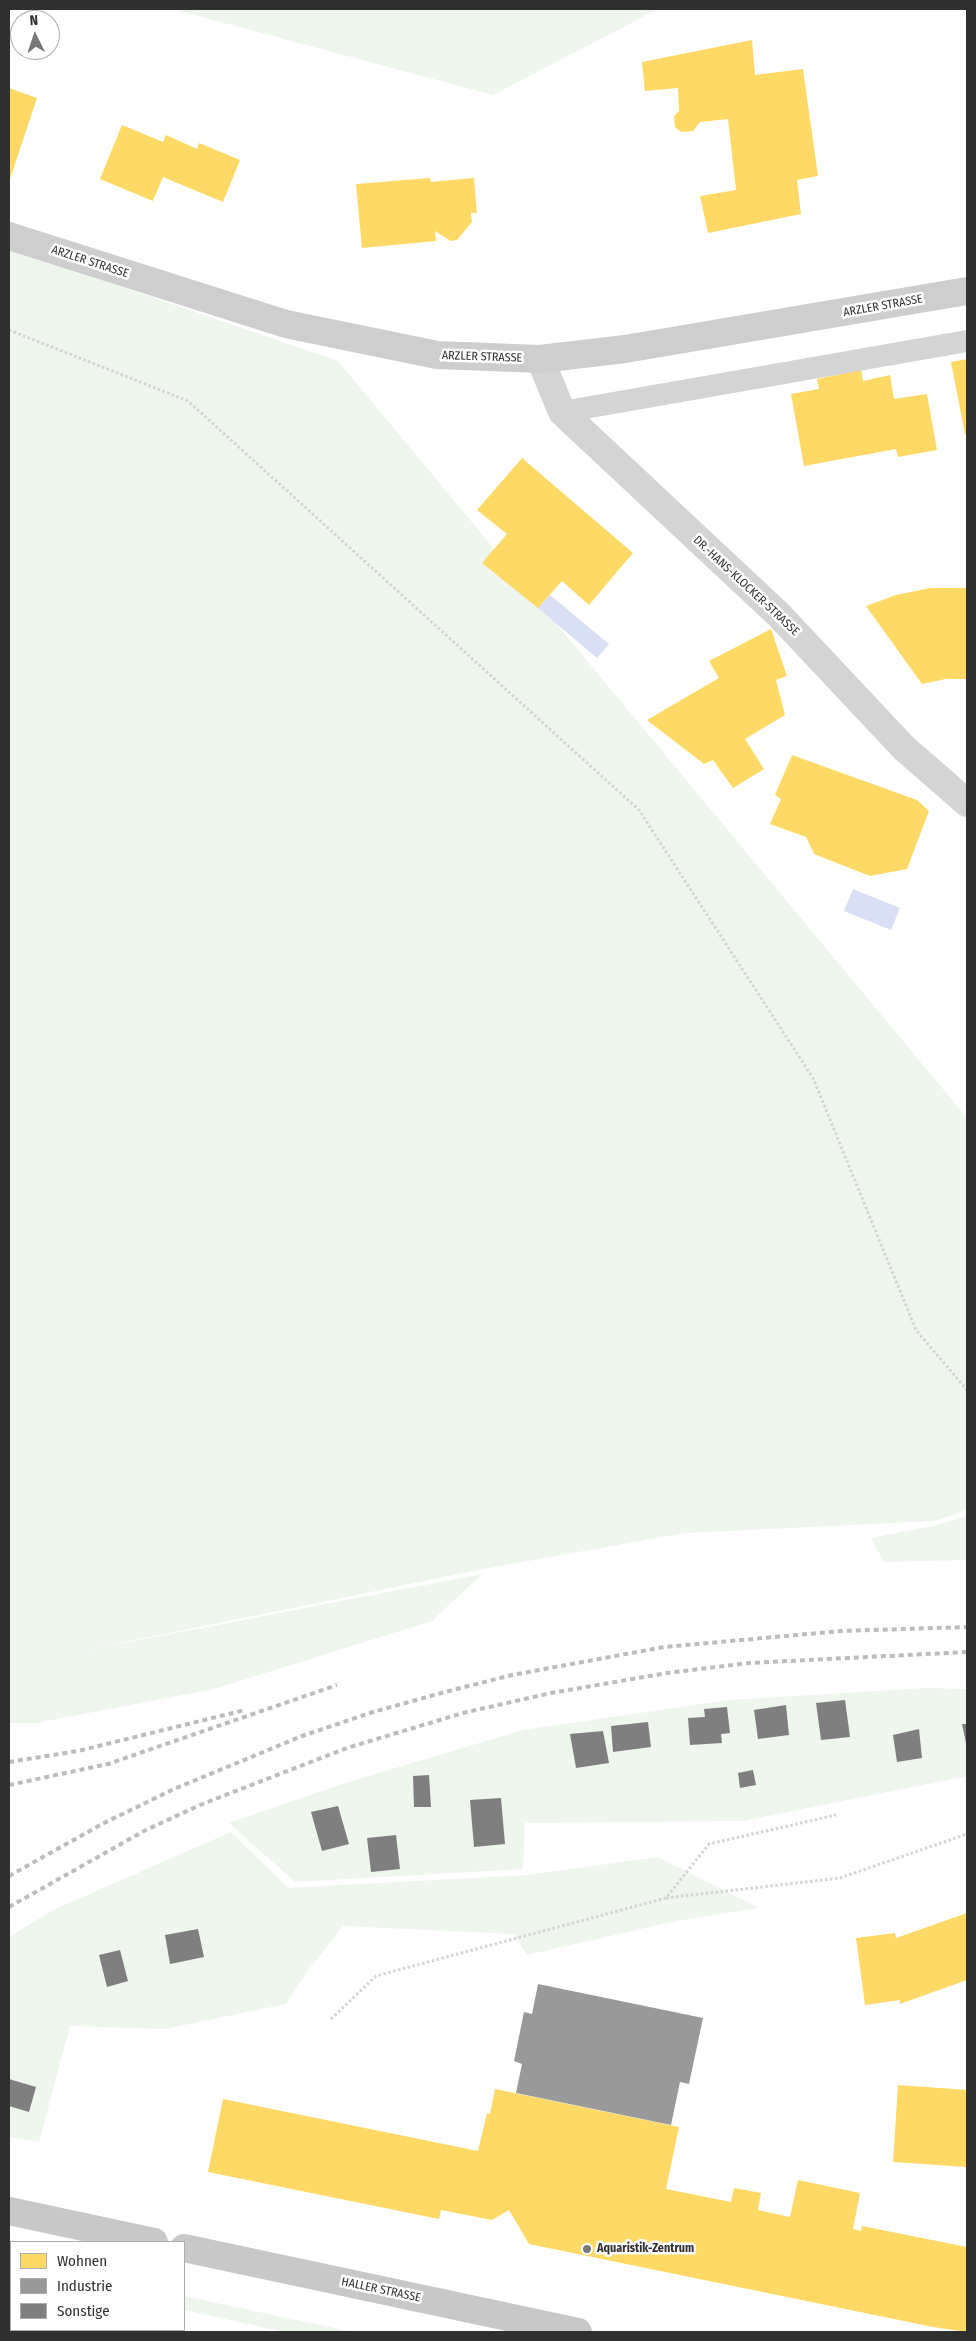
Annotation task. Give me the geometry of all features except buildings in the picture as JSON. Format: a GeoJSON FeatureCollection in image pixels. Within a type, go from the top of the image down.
{"type":"FeatureCollection","features":[{"type":"Feature","properties":{"kind":"main road","name":"ARZLER STRASSE"},"geometry":{"type":"LineString","coordinates":[[9,236],[286,324],[437,355],[540,359],[625,349],[967,291]]}},
{"type":"Feature","properties":{"kind":"main road"},"geometry":{"type":"LineString","coordinates":[[9,2211],[149,2241]]}},
{"type":"Feature","properties":{"kind":"main road","name":"HALLER STRASSE"},"geometry":{"type":"LineString","coordinates":[[185,2248],[578,2332]]}},
{"type":"Feature","properties":{"kind":"street","name":"DR.-HANS-KLOCKER-STRASSE"},"geometry":{"type":"LineString","coordinates":[[540,359],[562,412],[779,615],[904,748],[967,803]]}},
{"type":"Feature","properties":{"kind":"lane"},"geometry":{"type":"LineString","coordinates":[[562,412],[967,341]]}},
{"type":"Feature","properties":{"kind":"path"},"geometry":{"type":"LineString","coordinates":[[9,330],[188,401],[639,810],[813,1078],[916,1330],[967,1390]]}},
{"type":"Feature","properties":{"kind":"path"},"geometry":{"type":"LineString","coordinates":[[666,1898],[709,1844],[836,1815]]}},
{"type":"Feature","properties":{"kind":"path"},"geometry":{"type":"LineString","coordinates":[[331,2018],[376,1976],[666,1898],[840,1878],[967,1834]]}},
{"type":"Feature","properties":{"kind":"shaded area"},"geometry":{"type":"Polygon","coordinates":[[[172,9],[658,9],[493,95],[172,9]]]}},
{"type":"Feature","properties":{"kind":"shaded area"},"geometry":{"type":"Polygon","coordinates":[[[9,248],[338,361],[967,1118],[967,1510],[935,1521],[685,1533],[483,1569],[72,1653],[482,1574],[432,1621],[214,1689],[36,1723],[9,1723],[9,248]]]}},
{"type":"Feature","properties":{"kind":"shaded area"},"geometry":{"type":"Polygon","coordinates":[[[967,1516],[967,1560],[884,1562],[871,1538],[933,1526],[967,1516]]]}},
{"type":"Feature","properties":{"kind":"shaded area"},"geometry":{"type":"Polygon","coordinates":[[[927,1688],[967,1689],[967,1776],[743,1821],[525,1823],[523,1869],[295,1882],[229,1823],[345,1783],[523,1730],[729,1700],[927,1688]]]}},
{"type":"Feature","properties":{"kind":"shaded area"},"geometry":{"type":"Polygon","coordinates":[[[231,1832],[288,1888],[527,1875],[658,1857],[759,1908],[676,1921],[527,1955],[514,1934],[343,1926],[309,1969],[286,2004],[165,2029],[70,2026],[39,2142],[9,2137],[9,1937],[53,1910],[231,1832]]]}},
{"type":"Feature","properties":{"kind":"shaded area"},"geometry":{"type":"Polygon","coordinates":[[[185,2296],[353,2332],[285,2332],[185,2310],[185,2296]]]}},
{"type":"Feature","properties":{"kind":"water"},"geometry":{"type":"Polygon","coordinates":[[[550,595],[609,644],[597,658],[538,608],[550,595]]]}},
{"type":"Feature","properties":{"kind":"water"},"geometry":{"type":"Polygon","coordinates":[[[853,889],[900,908],[891,930],[844,911],[853,889]]]}},
{"type":"Feature","properties":{"kind":"railway"},"geometry":{"type":"LineString","coordinates":[[9,1876],[104,1823],[174,1789],[302,1736],[373,1712],[445,1692],[512,1675],[664,1647],[841,1631],[967,1627]]}},
{"type":"Feature","properties":{"kind":"railway"},"geometry":{"type":"LineString","coordinates":[[9,1907],[144,1831],[200,1805],[347,1748],[463,1713],[551,1693],[667,1673],[749,1663],[967,1652]]}},
{"type":"Feature","properties":{"kind":"railway"},"geometry":{"type":"LineString","coordinates":[[9,1785],[108,1764],[337,1685]]}},
{"type":"Feature","properties":{"kind":"railway"},"geometry":{"type":"LineString","coordinates":[[9,1762],[78,1751],[245,1710]]}},
{"type":"Feature","properties":{"kind":"place","name":"Aquaristik-Zentrum"},"geometry":{"type":"Point","coordinates":[587,2249]}}]}
